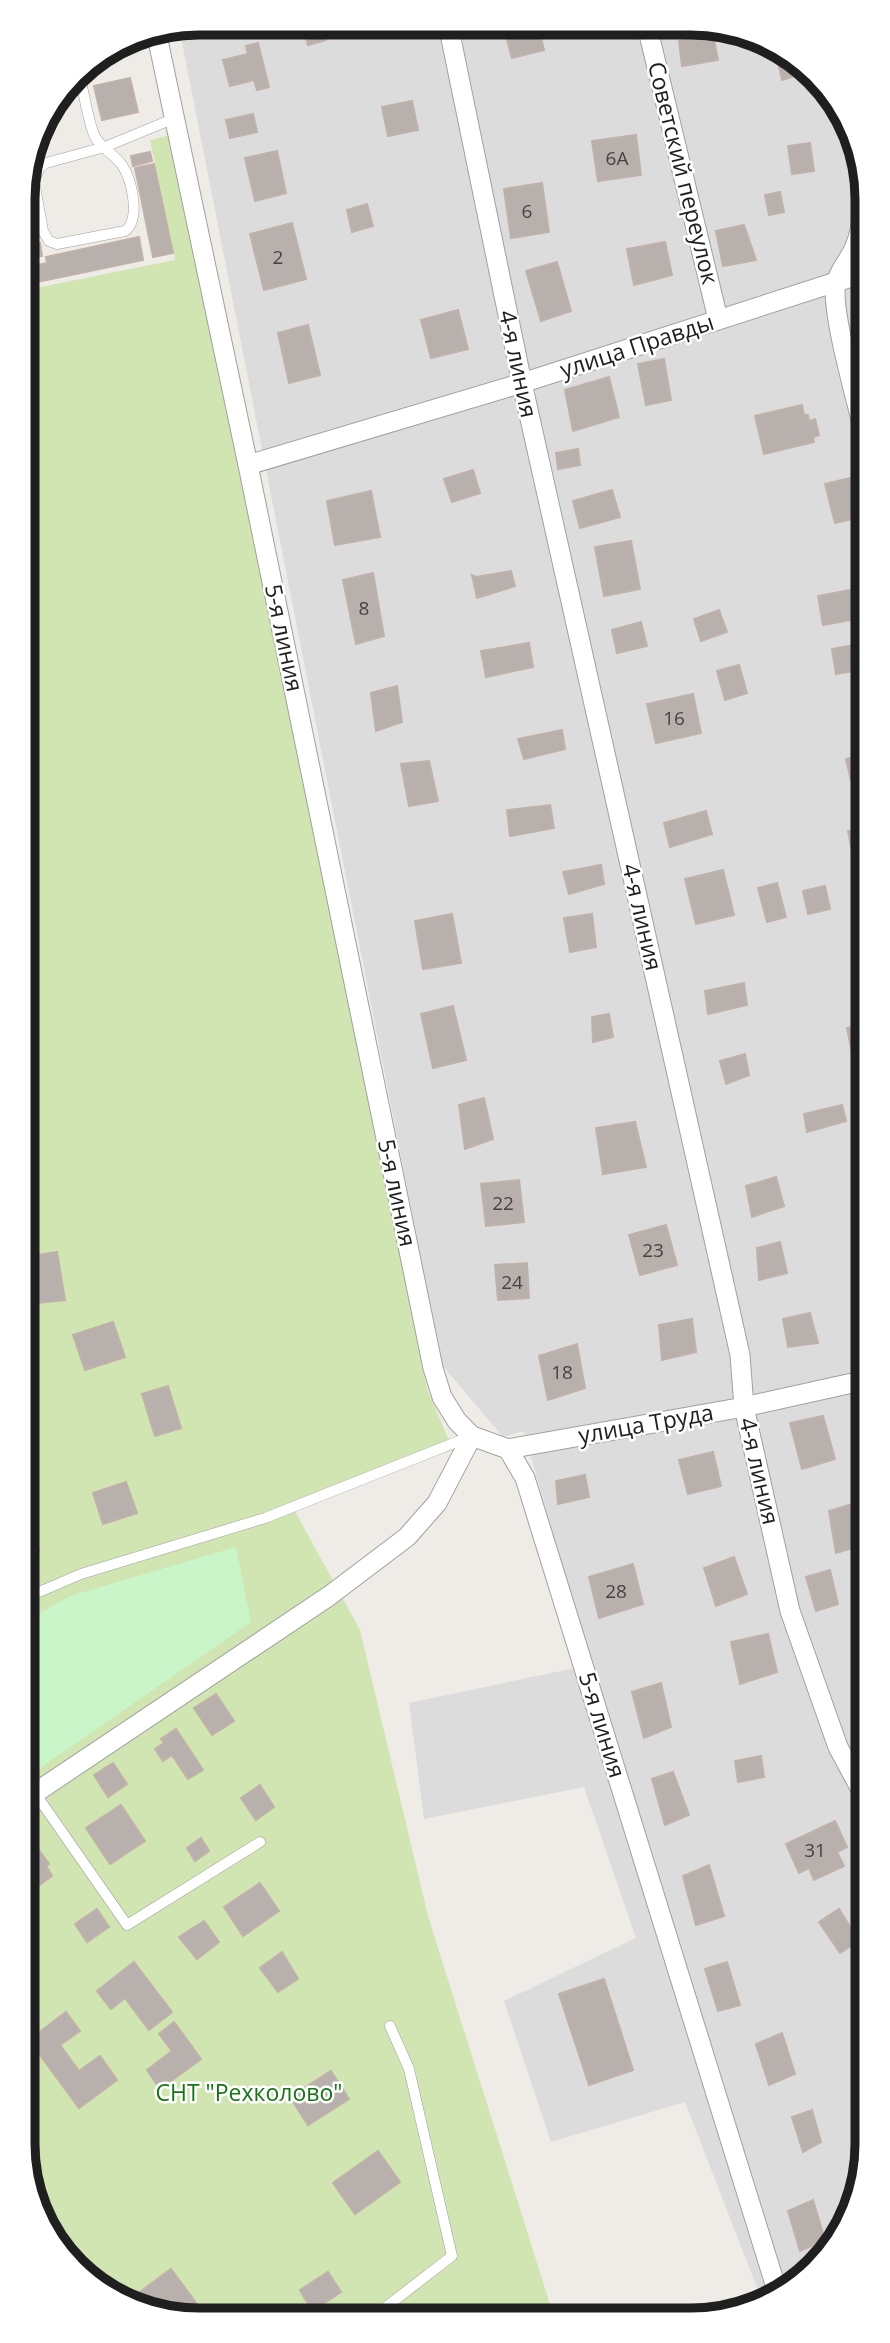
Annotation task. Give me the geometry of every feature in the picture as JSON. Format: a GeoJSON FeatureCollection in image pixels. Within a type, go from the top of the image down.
{"type":"FeatureCollection","features":[{"type":"Feature","properties":{"kind":"street","name":"4-я линия"},"geometry":{"type":"LineString","coordinates":[[450,35],[522,383],[740,1355],[744,1407],[790,1611],[838,1747],[855,1779]]}},
{"type":"Feature","properties":{"kind":"street","name":"Советский переулок"},"geometry":{"type":"LineString","coordinates":[[650,35],[718,320]]}},
{"type":"Feature","properties":{"kind":"street","name":"5-я линия"},"geometry":{"type":"LineString","coordinates":[[158,41],[433,1368],[442,1397],[457,1421],[472,1436]]}},
{"type":"Feature","properties":{"kind":"street"},"geometry":{"type":"LineString","coordinates":[[855,246],[836,283],[835,305],[855,393]]}},
{"type":"Feature","properties":{"kind":"street","name":"улица Правды"},"geometry":{"type":"LineString","coordinates":[[248,465],[522,383],[855,276]]}},
{"type":"Feature","properties":{"kind":"street","name":"улица Труда"},"geometry":{"type":"LineString","coordinates":[[508,1449],[744,1407],[855,1382]]}},
{"type":"Feature","properties":{"kind":"street"},"geometry":{"type":"LineString","coordinates":[[35,1793],[329,1596],[407,1537],[436,1503],[472,1436],[508,1449]]}},
{"type":"Feature","properties":{"kind":"street","name":"5-я линия"},"geometry":{"type":"LineString","coordinates":[[508,1449],[518,1463],[529,1491],[775,2285]]}},
{"type":"Feature","properties":{"kind":"lane"},"geometry":{"type":"LineString","coordinates":[[35,187],[43,231],[49,241],[57,244],[125,231],[132,226],[135,205],[123,166],[95,137],[82,85]]}},
{"type":"Feature","properties":{"kind":"lane"},"geometry":{"type":"LineString","coordinates":[[37,174],[40,167],[46,163],[105,147],[175,118]]}},
{"type":"Feature","properties":{"kind":"lane"},"geometry":{"type":"LineString","coordinates":[[35,1594],[81,1574],[265,1518],[472,1436]]}},
{"type":"Feature","properties":{"kind":"lane"},"geometry":{"type":"LineString","coordinates":[[35,1801],[127,1925],[260,1842]]}},
{"type":"Feature","properties":{"kind":"lane"},"geometry":{"type":"LineString","coordinates":[[385,2308],[452,2256],[409,2069],[390,2026]]}},
{"type":"Feature","properties":{"kind":"shaded area"},"geometry":{"type":"Polygon","coordinates":[[[702,35],[723,38],[754,47],[773,57],[807,83],[821,99],[843,136],[854,178],[855,199],[855,2155],[843,2207],[821,2244],[799,2267],[759,2293],[685,2102],[551,2142],[504,2001],[636,1938],[584,1787],[424,1819],[409,1703],[589,1665],[524,1431],[503,1437],[442,1365],[181,36],[702,35]]]}},
{"type":"Feature","properties":{"kind":"green space","name":"СНТ \"Рехколово\""},"geometry":{"type":"Polygon","coordinates":[[[171,135],[427,1389],[453,1450],[291,1504],[360,1630],[428,1916],[551,2308],[199,2308],[167,2305],[136,2296],[117,2286],[83,2260],[69,2244],[47,2207],[36,2165],[35,284],[36,288],[175,260],[150,140],[171,135]]]}},
{"type":"Feature","properties":{"kind":"green space"},"geometry":{"type":"Polygon","coordinates":[[[236,1547],[251,1622],[35,1772],[35,1616],[70,1596],[236,1547]]]}},
{"type":"Feature","properties":{"kind":"building"},"geometry":{"type":"Polygon","coordinates":[[[305,35],[325,35],[326,40],[308,45],[305,35]]]}},
{"type":"Feature","properties":{"kind":"building"},"geometry":{"type":"Polygon","coordinates":[[[506,35],[540,35],[544,50],[512,58],[506,35]]]}},
{"type":"Feature","properties":{"kind":"building"},"geometry":{"type":"Polygon","coordinates":[[[713,37],[718,60],[682,66],[679,41],[713,37]]]}},
{"type":"Feature","properties":{"kind":"building"},"geometry":{"type":"Polygon","coordinates":[[[258,43],[269,87],[257,90],[254,80],[230,86],[223,60],[248,54],[246,46],[258,43]]]}},
{"type":"Feature","properties":{"kind":"building"},"geometry":{"type":"Polygon","coordinates":[[[778,60],[798,75],[782,80],[778,60]]]}},
{"type":"Feature","properties":{"kind":"building"},"geometry":{"type":"Polygon","coordinates":[[[130,78],[138,112],[102,120],[94,86],[130,78]]]}},
{"type":"Feature","properties":{"kind":"building"},"geometry":{"type":"Polygon","coordinates":[[[412,101],[418,130],[388,136],[382,107],[412,101]]]}},
{"type":"Feature","properties":{"kind":"building"},"geometry":{"type":"Polygon","coordinates":[[[253,114],[257,132],[230,138],[226,120],[253,114]]]}},
{"type":"Feature","properties":{"kind":"building"},"geometry":{"type":"Polygon","coordinates":[[[636,135],[641,175],[598,181],[592,141],[636,135]]]}},
{"type":"Feature","properties":{"kind":"building"},"geometry":{"type":"Polygon","coordinates":[[[810,143],[814,171],[792,174],[788,146],[810,143]]]}},
{"type":"Feature","properties":{"kind":"building"},"geometry":{"type":"Polygon","coordinates":[[[277,151],[286,193],[255,201],[245,158],[277,151]]]}},
{"type":"Feature","properties":{"kind":"building"},"geometry":{"type":"Polygon","coordinates":[[[150,152],[152,161],[133,166],[131,156],[150,152]]]}},
{"type":"Feature","properties":{"kind":"building"},"geometry":{"type":"Polygon","coordinates":[[[154,164],[173,253],[153,257],[135,168],[154,164]]]}},
{"type":"Feature","properties":{"kind":"building"},"geometry":{"type":"Polygon","coordinates":[[[542,183],[549,232],[511,238],[504,189],[542,183]]]}},
{"type":"Feature","properties":{"kind":"building"},"geometry":{"type":"Polygon","coordinates":[[[780,192],[784,212],[769,215],[765,195],[780,192]]]}},
{"type":"Feature","properties":{"kind":"building"},"geometry":{"type":"Polygon","coordinates":[[[367,204],[373,226],[352,232],[347,210],[367,204]]]}},
{"type":"Feature","properties":{"kind":"building"},"geometry":{"type":"Polygon","coordinates":[[[292,223],[306,279],[264,290],[250,234],[292,223]]]}},
{"type":"Feature","properties":{"kind":"building"},"geometry":{"type":"Polygon","coordinates":[[[744,225],[756,260],[723,266],[716,231],[744,225]]]}},
{"type":"Feature","properties":{"kind":"building"},"geometry":{"type":"Polygon","coordinates":[[[139,237],[143,260],[37,282],[35,266],[47,263],[46,257],[139,237]]]}},
{"type":"Feature","properties":{"kind":"building"},"geometry":{"type":"Polygon","coordinates":[[[665,242],[672,275],[634,285],[627,249],[665,242]]]}},
{"type":"Feature","properties":{"kind":"building"},"geometry":{"type":"Polygon","coordinates":[[[40,243],[42,256],[35,257],[35,244],[40,243]]]}},
{"type":"Feature","properties":{"kind":"building"},"geometry":{"type":"Polygon","coordinates":[[[557,262],[571,311],[541,321],[526,271],[557,262]]]}},
{"type":"Feature","properties":{"kind":"building"},"geometry":{"type":"Polygon","coordinates":[[[458,310],[468,349],[431,358],[421,320],[458,310]]]}},
{"type":"Feature","properties":{"kind":"building"},"geometry":{"type":"Polygon","coordinates":[[[308,325],[320,375],[289,383],[278,333],[308,325]]]}},
{"type":"Feature","properties":{"kind":"building"},"geometry":{"type":"Polygon","coordinates":[[[664,359],[671,400],[646,405],[638,364],[664,359]]]}},
{"type":"Feature","properties":{"kind":"building"},"geometry":{"type":"Polygon","coordinates":[[[609,377],[619,417],[573,431],[565,390],[609,377]]]}},
{"type":"Feature","properties":{"kind":"building"},"geometry":{"type":"Polygon","coordinates":[[[802,405],[804,415],[808,415],[809,421],[815,419],[819,435],[813,437],[814,442],[764,454],[755,416],[802,405]]]}},
{"type":"Feature","properties":{"kind":"building"},"geometry":{"type":"Polygon","coordinates":[[[578,449],[580,465],[558,469],[556,453],[578,449]]]}},
{"type":"Feature","properties":{"kind":"building"},"geometry":{"type":"Polygon","coordinates":[[[473,470],[480,493],[452,502],[444,479],[473,470]]]}},
{"type":"Feature","properties":{"kind":"building"},"geometry":{"type":"Polygon","coordinates":[[[850,478],[855,498],[855,518],[835,523],[825,484],[850,478]]]}},
{"type":"Feature","properties":{"kind":"building"},"geometry":{"type":"Polygon","coordinates":[[[612,490],[620,517],[580,528],[573,501],[612,490]]]}},
{"type":"Feature","properties":{"kind":"building"},"geometry":{"type":"Polygon","coordinates":[[[371,491],[380,537],[335,545],[327,501],[371,491]]]}},
{"type":"Feature","properties":{"kind":"building"},"geometry":{"type":"Polygon","coordinates":[[[631,541],[640,589],[604,596],[595,547],[631,541]]]}},
{"type":"Feature","properties":{"kind":"building"},"geometry":{"type":"Polygon","coordinates":[[[511,571],[515,586],[477,598],[472,575],[476,577],[511,571]]]}},
{"type":"Feature","properties":{"kind":"building"},"geometry":{"type":"Polygon","coordinates":[[[373,573],[384,636],[356,644],[343,580],[373,573]]]}},
{"type":"Feature","properties":{"kind":"building"},"geometry":{"type":"Polygon","coordinates":[[[851,590],[855,619],[823,625],[818,596],[851,590]]]}},
{"type":"Feature","properties":{"kind":"building"},"geometry":{"type":"Polygon","coordinates":[[[719,610],[727,632],[701,641],[694,619],[719,610]]]}},
{"type":"Feature","properties":{"kind":"building"},"geometry":{"type":"Polygon","coordinates":[[[641,622],[647,646],[617,653],[612,630],[641,622]]]}},
{"type":"Feature","properties":{"kind":"building"},"geometry":{"type":"Polygon","coordinates":[[[529,643],[533,667],[486,677],[481,651],[529,643]]]}},
{"type":"Feature","properties":{"kind":"building"},"geometry":{"type":"Polygon","coordinates":[[[855,645],[855,671],[836,674],[832,649],[855,645]]]}},
{"type":"Feature","properties":{"kind":"building"},"geometry":{"type":"Polygon","coordinates":[[[739,665],[747,693],[725,700],[717,671],[739,665]]]}},
{"type":"Feature","properties":{"kind":"building"},"geometry":{"type":"Polygon","coordinates":[[[397,686],[402,722],[376,731],[371,693],[397,686]]]}},
{"type":"Feature","properties":{"kind":"building"},"geometry":{"type":"Polygon","coordinates":[[[693,694],[701,733],[656,743],[647,704],[693,694]]]}},
{"type":"Feature","properties":{"kind":"building"},"geometry":{"type":"Polygon","coordinates":[[[562,730],[565,749],[524,759],[518,739],[562,730]]]}},
{"type":"Feature","properties":{"kind":"building"},"geometry":{"type":"Polygon","coordinates":[[[855,757],[855,780],[851,781],[846,759],[855,757]]]}},
{"type":"Feature","properties":{"kind":"building"},"geometry":{"type":"Polygon","coordinates":[[[429,761],[438,801],[409,806],[401,764],[429,761]]]}},
{"type":"Feature","properties":{"kind":"building"},"geometry":{"type":"Polygon","coordinates":[[[550,805],[554,828],[510,836],[507,810],[550,805]]]}},
{"type":"Feature","properties":{"kind":"building"},"geometry":{"type":"Polygon","coordinates":[[[706,811],[712,834],[670,847],[664,823],[706,811]]]}},
{"type":"Feature","properties":{"kind":"building"},"geometry":{"type":"Polygon","coordinates":[[[855,830],[855,866],[848,831],[855,830]]]}},
{"type":"Feature","properties":{"kind":"building"},"geometry":{"type":"Polygon","coordinates":[[[601,865],[604,884],[569,894],[563,872],[601,865]]]}},
{"type":"Feature","properties":{"kind":"building"},"geometry":{"type":"Polygon","coordinates":[[[723,870],[734,915],[696,924],[685,879],[723,870]]]}},
{"type":"Feature","properties":{"kind":"building"},"geometry":{"type":"Polygon","coordinates":[[[777,883],[786,917],[767,922],[758,888],[777,883]]]}},
{"type":"Feature","properties":{"kind":"building"},"geometry":{"type":"Polygon","coordinates":[[[825,886],[830,909],[808,914],[803,891],[825,886]]]}},
{"type":"Feature","properties":{"kind":"building"},"geometry":{"type":"Polygon","coordinates":[[[452,914],[461,963],[423,969],[415,921],[452,914]]]}},
{"type":"Feature","properties":{"kind":"building"},"geometry":{"type":"Polygon","coordinates":[[[592,914],[596,947],[570,952],[564,918],[592,914]]]}},
{"type":"Feature","properties":{"kind":"building"},"geometry":{"type":"Polygon","coordinates":[[[744,983],[747,1005],[708,1014],[705,991],[744,983]]]}},
{"type":"Feature","properties":{"kind":"building"},"geometry":{"type":"Polygon","coordinates":[[[453,1006],[466,1060],[433,1068],[421,1014],[453,1006]]]}},
{"type":"Feature","properties":{"kind":"building"},"geometry":{"type":"Polygon","coordinates":[[[609,1014],[613,1037],[593,1042],[592,1017],[609,1014]]]}},
{"type":"Feature","properties":{"kind":"building"},"geometry":{"type":"Polygon","coordinates":[[[855,1027],[855,1063],[854,1063],[847,1028],[855,1027]]]}},
{"type":"Feature","properties":{"kind":"building"},"geometry":{"type":"Polygon","coordinates":[[[745,1054],[749,1075],[726,1084],[720,1061],[745,1054]]]}},
{"type":"Feature","properties":{"kind":"building"},"geometry":{"type":"Polygon","coordinates":[[[484,1098],[493,1139],[465,1149],[459,1105],[484,1098]]]}},
{"type":"Feature","properties":{"kind":"building"},"geometry":{"type":"Polygon","coordinates":[[[842,1105],[846,1121],[807,1132],[804,1114],[842,1105]]]}},
{"type":"Feature","properties":{"kind":"building"},"geometry":{"type":"Polygon","coordinates":[[[635,1122],[646,1167],[603,1174],[596,1128],[635,1122]]]}},
{"type":"Feature","properties":{"kind":"building"},"geometry":{"type":"Polygon","coordinates":[[[776,1177],[784,1206],[752,1217],[746,1186],[776,1177]]]}},
{"type":"Feature","properties":{"kind":"building"},"geometry":{"type":"Polygon","coordinates":[[[519,1180],[524,1222],[486,1226],[481,1184],[519,1180]]]}},
{"type":"Feature","properties":{"kind":"building"},"geometry":{"type":"Polygon","coordinates":[[[666,1225],[677,1265],[640,1275],[629,1235],[666,1225]]]}},
{"type":"Feature","properties":{"kind":"building"},"geometry":{"type":"Polygon","coordinates":[[[780,1242],[787,1273],[759,1280],[757,1248],[780,1242]]]}},
{"type":"Feature","properties":{"kind":"building"},"geometry":{"type":"Polygon","coordinates":[[[57,1252],[65,1300],[35,1303],[35,1255],[57,1252]]]}},
{"type":"Feature","properties":{"kind":"building"},"geometry":{"type":"Polygon","coordinates":[[[527,1263],[529,1298],[498,1300],[495,1265],[527,1263]]]}},
{"type":"Feature","properties":{"kind":"building"},"geometry":{"type":"Polygon","coordinates":[[[810,1313],[818,1343],[788,1347],[783,1319],[810,1313]]]}},
{"type":"Feature","properties":{"kind":"building"},"geometry":{"type":"Polygon","coordinates":[[[692,1319],[696,1352],[662,1360],[659,1325],[692,1319]]]}},
{"type":"Feature","properties":{"kind":"building"},"geometry":{"type":"Polygon","coordinates":[[[113,1322],[125,1357],[85,1370],[73,1335],[113,1322]]]}},
{"type":"Feature","properties":{"kind":"building"},"geometry":{"type":"Polygon","coordinates":[[[577,1344],[585,1388],[548,1400],[539,1356],[577,1344]]]}},
{"type":"Feature","properties":{"kind":"building"},"geometry":{"type":"Polygon","coordinates":[[[168,1386],[181,1428],[155,1436],[142,1394],[168,1386]]]}},
{"type":"Feature","properties":{"kind":"building"},"geometry":{"type":"Polygon","coordinates":[[[823,1416],[835,1459],[802,1469],[790,1423],[823,1416]]]}},
{"type":"Feature","properties":{"kind":"building"},"geometry":{"type":"Polygon","coordinates":[[[713,1452],[721,1486],[688,1494],[679,1460],[713,1452]]]}},
{"type":"Feature","properties":{"kind":"building"},"geometry":{"type":"Polygon","coordinates":[[[585,1475],[589,1497],[558,1504],[556,1481],[585,1475]]]}},
{"type":"Feature","properties":{"kind":"building"},"geometry":{"type":"Polygon","coordinates":[[[126,1482],[137,1513],[103,1524],[93,1493],[126,1482]]]}},
{"type":"Feature","properties":{"kind":"building"},"geometry":{"type":"Polygon","coordinates":[[[855,1503],[855,1547],[836,1553],[829,1511],[855,1503]]]}},
{"type":"Feature","properties":{"kind":"building"},"geometry":{"type":"Polygon","coordinates":[[[35,1533],[39,1552],[35,1553],[35,1533]]]}},
{"type":"Feature","properties":{"kind":"building"},"geometry":{"type":"Polygon","coordinates":[[[734,1557],[747,1594],[716,1606],[704,1568],[734,1557]]]}},
{"type":"Feature","properties":{"kind":"building"},"geometry":{"type":"Polygon","coordinates":[[[633,1564],[643,1604],[599,1618],[589,1577],[633,1564]]]}},
{"type":"Feature","properties":{"kind":"building"},"geometry":{"type":"Polygon","coordinates":[[[830,1570],[838,1604],[816,1611],[806,1577],[830,1570]]]}},
{"type":"Feature","properties":{"kind":"building"},"geometry":{"type":"Polygon","coordinates":[[[768,1634],[777,1672],[740,1684],[731,1642],[768,1634]]]}},
{"type":"Feature","properties":{"kind":"building"},"geometry":{"type":"Polygon","coordinates":[[[661,1683],[671,1727],[644,1738],[632,1692],[661,1683]]]}},
{"type":"Feature","properties":{"kind":"building"},"geometry":{"type":"Polygon","coordinates":[[[216,1694],[234,1721],[212,1735],[194,1708],[216,1694]]]}},
{"type":"Feature","properties":{"kind":"building"},"geometry":{"type":"Polygon","coordinates":[[[176,1729],[203,1770],[188,1779],[172,1755],[163,1761],[155,1749],[164,1743],[161,1739],[176,1729]]]}},
{"type":"Feature","properties":{"kind":"building"},"geometry":{"type":"Polygon","coordinates":[[[761,1756],[764,1777],[738,1782],[735,1761],[761,1756]]]}},
{"type":"Feature","properties":{"kind":"building"},"geometry":{"type":"Polygon","coordinates":[[[113,1763],[127,1784],[108,1797],[94,1775],[113,1763]]]}},
{"type":"Feature","properties":{"kind":"building"},"geometry":{"type":"Polygon","coordinates":[[[673,1772],[689,1815],[665,1825],[652,1779],[673,1772]]]}},
{"type":"Feature","properties":{"kind":"building"},"geometry":{"type":"Polygon","coordinates":[[[260,1785],[274,1807],[256,1820],[241,1798],[260,1785]]]}},
{"type":"Feature","properties":{"kind":"building"},"geometry":{"type":"Polygon","coordinates":[[[121,1805],[145,1841],[110,1864],[86,1828],[121,1805]]]}},
{"type":"Feature","properties":{"kind":"building"},"geometry":{"type":"Polygon","coordinates":[[[835,1821],[847,1847],[837,1852],[844,1866],[814,1880],[809,1868],[799,1873],[786,1844],[835,1821]]]}},
{"type":"Feature","properties":{"kind":"building"},"geometry":{"type":"Polygon","coordinates":[[[201,1838],[209,1851],[195,1861],[187,1848],[201,1838]]]}},
{"type":"Feature","properties":{"kind":"building"},"geometry":{"type":"Polygon","coordinates":[[[39,1850],[49,1864],[46,1866],[52,1876],[35,1888],[35,1851],[39,1850]]]}},
{"type":"Feature","properties":{"kind":"building"},"geometry":{"type":"Polygon","coordinates":[[[709,1865],[724,1916],[696,1925],[683,1876],[709,1865]]]}},
{"type":"Feature","properties":{"kind":"building"},"geometry":{"type":"Polygon","coordinates":[[[260,1883],[279,1911],[243,1936],[224,1907],[260,1883]]]}},
{"type":"Feature","properties":{"kind":"building"},"geometry":{"type":"Polygon","coordinates":[[[97,1909],[109,1927],[87,1942],[75,1924],[97,1909]]]}},
{"type":"Feature","properties":{"kind":"building"},"geometry":{"type":"Polygon","coordinates":[[[839,1909],[855,1935],[855,1944],[840,1953],[819,1922],[839,1909]]]}},
{"type":"Feature","properties":{"kind":"building"},"geometry":{"type":"Polygon","coordinates":[[[204,1921],[219,1942],[197,1959],[179,1937],[204,1921]]]}},
{"type":"Feature","properties":{"kind":"building"},"geometry":{"type":"Polygon","coordinates":[[[282,1952],[298,1979],[278,1992],[260,1968],[282,1952]]]}},
{"type":"Feature","properties":{"kind":"building"},"geometry":{"type":"Polygon","coordinates":[[[134,1962],[172,2012],[149,2030],[125,1998],[111,2009],[97,1991],[134,1962]]]}},
{"type":"Feature","properties":{"kind":"building"},"geometry":{"type":"Polygon","coordinates":[[[727,1962],[740,2005],[718,2011],[705,1969],[727,1962]]]}},
{"type":"Feature","properties":{"kind":"building"},"geometry":{"type":"Polygon","coordinates":[[[604,1979],[633,2070],[589,2085],[559,1994],[604,1979]]]}},
{"type":"Feature","properties":{"kind":"building"},"geometry":{"type":"Polygon","coordinates":[[[66,2012],[80,2031],[60,2045],[79,2071],[100,2056],[117,2080],[79,2108],[35,2048],[35,2035],[66,2012]]]}},
{"type":"Feature","properties":{"kind":"building"},"geometry":{"type":"Polygon","coordinates":[[[174,2022],[201,2059],[160,2089],[147,2070],[172,2051],[159,2034],[174,2022]]]}},
{"type":"Feature","properties":{"kind":"building"},"geometry":{"type":"Polygon","coordinates":[[[782,2033],[795,2074],[769,2085],[756,2044],[782,2033]]]}},
{"type":"Feature","properties":{"kind":"building"},"geometry":{"type":"Polygon","coordinates":[[[331,2071],[349,2099],[308,2125],[290,2097],[331,2071]]]}},
{"type":"Feature","properties":{"kind":"building"},"geometry":{"type":"Polygon","coordinates":[[[812,2110],[821,2142],[803,2152],[792,2117],[812,2110]]]}},
{"type":"Feature","properties":{"kind":"building"},"geometry":{"type":"Polygon","coordinates":[[[378,2151],[400,2182],[355,2214],[333,2183],[378,2151]]]}},
{"type":"Feature","properties":{"kind":"building"},"geometry":{"type":"Polygon","coordinates":[[[813,2200],[823,2241],[800,2251],[788,2211],[813,2200]]]}},
{"type":"Feature","properties":{"kind":"building"},"geometry":{"type":"Polygon","coordinates":[[[171,2269],[199,2307],[167,2305],[145,2299],[140,2292],[171,2269]]]}},
{"type":"Feature","properties":{"kind":"building"},"geometry":{"type":"Polygon","coordinates":[[[328,2272],[341,2292],[317,2308],[310,2308],[300,2290],[328,2272]]]}}]}
